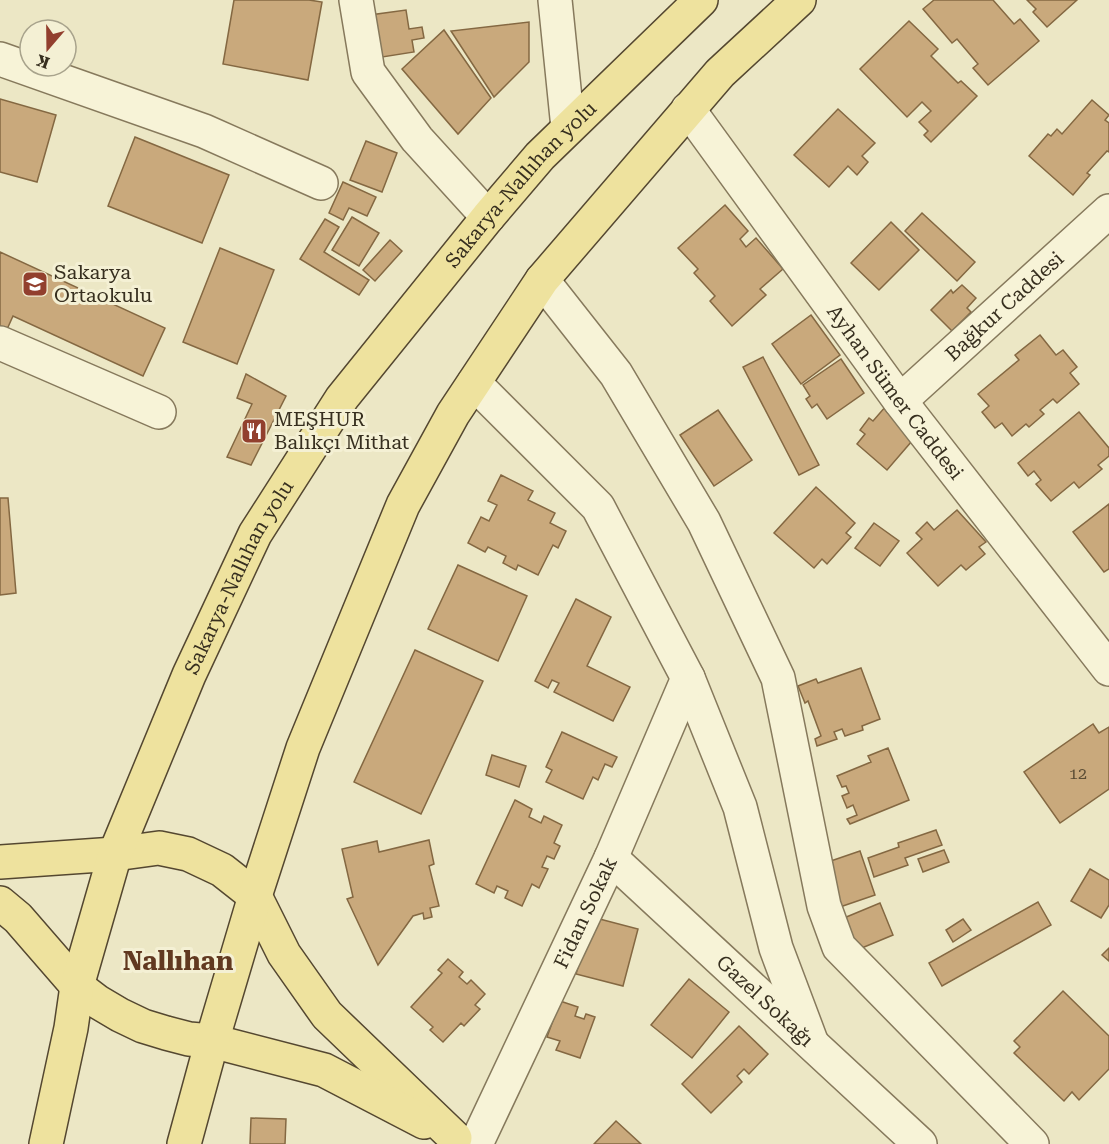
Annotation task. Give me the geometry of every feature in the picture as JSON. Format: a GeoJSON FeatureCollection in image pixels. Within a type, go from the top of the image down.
{"type":"FeatureCollection","features":[{"type":"Feature","properties":{"kind":"main road"},"geometry":{"type":"LineString","coordinates":[[184,1144],[255,896],[303,748],[403,505],[453,414],[542,280],[720,73],[799,0]]}},
{"type":"Feature","properties":{"kind":"main road","name":"Sakarya-Nallıhan yolu"},"geometry":{"type":"LineString","coordinates":[[46,1144],[77,986],[115,854],[189,675],[255,534],[342,398],[488,217],[540,156],[692,4]]}},
{"type":"Feature","properties":{"kind":"main road"},"geometry":{"type":"LineString","coordinates":[[0,862],[115,854],[159,848],[188,854],[222,870],[255,896],[284,954],[327,1015],[464,1142]]}},
{"type":"Feature","properties":{"kind":"main road"},"geometry":{"type":"LineString","coordinates":[[0,903],[18,918],[77,986],[120,1015],[143,1026],[166,1033],[189,1039],[212,1041],[324,1070],[464,1142]]}},
{"type":"Feature","properties":{"kind":"street"},"geometry":{"type":"LineString","coordinates":[[356,0],[368,72],[417,139],[488,217]]}},
{"type":"Feature","properties":{"kind":"street"},"geometry":{"type":"LineString","coordinates":[[555,0],[568,128]]}},
{"type":"Feature","properties":{"kind":"street"},"geometry":{"type":"LineString","coordinates":[[0,59],[204,130],[321,183]]}},
{"type":"Feature","properties":{"kind":"street","name":"Ayhan Sümer Caddesi"},"geometry":{"type":"LineString","coordinates":[[688,109],[900,401],[1109,669]]}},
{"type":"Feature","properties":{"kind":"street","name":"Bağkur Caddesi"},"geometry":{"type":"LineString","coordinates":[[900,401],[1109,211]]}},
{"type":"Feature","properties":{"kind":"street"},"geometry":{"type":"LineString","coordinates":[[542,280],[616,374],[693,503],[778,678],[819,888],[839,947],[1032,1144]]}},
{"type":"Feature","properties":{"kind":"street"},"geometry":{"type":"LineString","coordinates":[[0,343],[159,412]]}},
{"type":"Feature","properties":{"kind":"street"},"geometry":{"type":"LineString","coordinates":[[474,383],[598,507],[688,678],[740,807],[776,948],[810,1041]]}},
{"type":"Feature","properties":{"kind":"street","name":"Fidan Sokak"},"geometry":{"type":"LineString","coordinates":[[464,1142],[611,858],[688,678]]}},
{"type":"Feature","properties":{"kind":"street","name":"Gazel Sokağı"},"geometry":{"type":"LineString","coordinates":[[611,858],[920,1144]]}},
{"type":"Feature","properties":{"kind":"building"},"geometry":{"type":"Polygon","coordinates":[[[234,0],[322,2],[308,80],[223,64],[234,0]]]}},
{"type":"Feature","properties":{"kind":"building"},"geometry":{"type":"Polygon","coordinates":[[[934,0],[993,0],[1014,24],[1020,19],[1039,41],[988,85],[973,68],[978,64],[957,39],[952,43],[923,9],[934,0]]]}},
{"type":"Feature","properties":{"kind":"building"},"geometry":{"type":"Polygon","coordinates":[[[1027,0],[1077,0],[1047,27],[1033,12],[1036,9],[1027,0]]]}},
{"type":"Feature","properties":{"kind":"building"},"geometry":{"type":"Polygon","coordinates":[[[406,10],[409,29],[422,27],[424,38],[412,40],[414,52],[376,58],[370,15],[406,10]]]}},
{"type":"Feature","properties":{"kind":"building"},"geometry":{"type":"Polygon","coordinates":[[[909,21],[938,49],[931,56],[958,83],[961,81],[977,96],[931,142],[924,135],[928,131],[919,122],[931,111],[922,102],[907,117],[860,69],[909,21]]]}},
{"type":"Feature","properties":{"kind":"building"},"geometry":{"type":"Polygon","coordinates":[[[529,22],[529,62],[494,97],[451,31],[529,22]]]}},
{"type":"Feature","properties":{"kind":"building"},"geometry":{"type":"Polygon","coordinates":[[[444,30],[491,98],[458,134],[402,69],[444,30]]]}},
{"type":"Feature","properties":{"kind":"building"},"geometry":{"type":"Polygon","coordinates":[[[0,99],[56,115],[37,182],[0,172],[0,99]]]}},
{"type":"Feature","properties":{"kind":"building"},"geometry":{"type":"Polygon","coordinates":[[[1092,100],[1109,115],[1105,120],[1109,123],[1109,152],[1107,151],[1087,173],[1090,175],[1073,195],[1029,156],[1048,134],[1051,136],[1057,129],[1062,134],[1092,100]]]}},
{"type":"Feature","properties":{"kind":"building"},"geometry":{"type":"Polygon","coordinates":[[[838,109],[875,143],[862,156],[868,162],[857,175],[848,166],[829,187],[794,155],[838,109]]]}},
{"type":"Feature","properties":{"kind":"building"},"geometry":{"type":"Polygon","coordinates":[[[135,137],[229,175],[202,243],[108,206],[135,137]]]}},
{"type":"Feature","properties":{"kind":"building"},"geometry":{"type":"Polygon","coordinates":[[[366,141],[397,153],[382,192],[350,180],[366,141]]]}},
{"type":"Feature","properties":{"kind":"building"},"geometry":{"type":"Polygon","coordinates":[[[343,182],[376,197],[367,216],[349,208],[343,220],[329,213],[343,182]]]}},
{"type":"Feature","properties":{"kind":"building"},"geometry":{"type":"Polygon","coordinates":[[[725,205],[748,231],[740,239],[746,247],[756,238],[783,269],[760,289],[766,295],[732,326],[710,301],[715,296],[694,273],[698,269],[678,248],[725,205]]]}},
{"type":"Feature","properties":{"kind":"building"},"geometry":{"type":"Polygon","coordinates":[[[922,213],[975,262],[957,281],[905,231],[922,213]]]}},
{"type":"Feature","properties":{"kind":"building"},"geometry":{"type":"Polygon","coordinates":[[[352,217],[379,233],[359,266],[332,250],[352,217]]]}},
{"type":"Feature","properties":{"kind":"building"},"geometry":{"type":"Polygon","coordinates":[[[325,219],[339,227],[324,252],[369,280],[359,295],[300,259],[325,219]]]}},
{"type":"Feature","properties":{"kind":"building"},"geometry":{"type":"Polygon","coordinates":[[[891,222],[919,250],[879,290],[851,263],[891,222]]]}},
{"type":"Feature","properties":{"kind":"building"},"geometry":{"type":"Polygon","coordinates":[[[390,240],[402,251],[375,281],[363,270],[390,240]]]}},
{"type":"Feature","properties":{"kind":"building","name":"Sakarya Ortaokulu"},"geometry":{"type":"Polygon","coordinates":[[[220,248],[274,270],[237,364],[183,342],[220,248]]]}},
{"type":"Feature","properties":{"kind":"building","name":"Sakarya Ortaokulu"},"geometry":{"type":"Polygon","coordinates":[[[0,252],[165,328],[143,376],[13,316],[4,336],[0,334],[0,252]]]}},
{"type":"Feature","properties":{"kind":"building"},"geometry":{"type":"Polygon","coordinates":[[[962,285],[976,298],[967,308],[971,312],[952,331],[931,310],[951,290],[953,293],[962,285]]]}},
{"type":"Feature","properties":{"kind":"building"},"geometry":{"type":"Polygon","coordinates":[[[811,315],[840,355],[801,384],[772,344],[811,315]]]}},
{"type":"Feature","properties":{"kind":"building"},"geometry":{"type":"Polygon","coordinates":[[[1040,335],[1056,355],[1063,350],[1077,367],[1070,373],[1079,384],[1057,403],[1053,399],[1040,410],[1044,414],[1029,427],[1026,424],[1012,436],[1002,423],[995,428],[982,412],[989,406],[978,394],[1019,360],[1015,355],[1040,335]]]}},
{"type":"Feature","properties":{"kind":"building"},"geometry":{"type":"Polygon","coordinates":[[[763,357],[819,465],[799,475],[743,367],[763,357]]]}},
{"type":"Feature","properties":{"kind":"building"},"geometry":{"type":"Polygon","coordinates":[[[841,359],[864,393],[827,419],[817,404],[812,408],[806,399],[810,396],[803,385],[841,359]]]}},
{"type":"Feature","properties":{"kind":"building","name":"MEŞHUR Balıkçı Mithat"},"geometry":{"type":"Polygon","coordinates":[[[246,374],[286,396],[251,465],[227,457],[252,404],[237,398],[246,374]]]}},
{"type":"Feature","properties":{"kind":"building"},"geometry":{"type":"Polygon","coordinates":[[[886,406],[918,434],[887,470],[857,444],[865,434],[860,430],[869,418],[873,421],[886,406]]]}},
{"type":"Feature","properties":{"kind":"building"},"geometry":{"type":"Polygon","coordinates":[[[718,410],[752,460],[714,486],[680,435],[718,410]]]}},
{"type":"Feature","properties":{"kind":"building"},"geometry":{"type":"Polygon","coordinates":[[[1079,412],[1109,448],[1109,456],[1098,465],[1102,469],[1079,488],[1074,482],[1051,501],[1036,484],[1041,480],[1034,471],[1028,476],[1018,463],[1079,412]]]}},
{"type":"Feature","properties":{"kind":"building"},"geometry":{"type":"Polygon","coordinates":[[[501,475],[533,491],[528,500],[555,513],[550,523],[566,531],[558,548],[553,545],[538,575],[518,565],[516,570],[503,563],[506,556],[488,547],[485,552],[468,543],[481,517],[489,521],[497,505],[488,501],[501,475]]]}},
{"type":"Feature","properties":{"kind":"building"},"geometry":{"type":"Polygon","coordinates":[[[816,487],[855,523],[846,533],[851,537],[827,564],[822,559],[814,568],[774,533],[816,487]]]}},
{"type":"Feature","properties":{"kind":"building"},"geometry":{"type":"Polygon","coordinates":[[[0,498],[8,498],[16,593],[0,595],[0,498]]]}},
{"type":"Feature","properties":{"kind":"building"},"geometry":{"type":"Polygon","coordinates":[[[1109,504],[1109,569],[1104,572],[1073,532],[1109,504]]]}},
{"type":"Feature","properties":{"kind":"building"},"geometry":{"type":"Polygon","coordinates":[[[957,510],[986,542],[979,547],[985,554],[966,570],[961,565],[938,586],[907,553],[922,539],[916,533],[927,522],[934,530],[957,510]]]}},
{"type":"Feature","properties":{"kind":"building"},"geometry":{"type":"Polygon","coordinates":[[[874,523],[899,541],[880,566],[855,548],[874,523]]]}},
{"type":"Feature","properties":{"kind":"building"},"geometry":{"type":"Polygon","coordinates":[[[458,565],[527,596],[498,661],[428,629],[458,565]]]}},
{"type":"Feature","properties":{"kind":"building"},"geometry":{"type":"Polygon","coordinates":[[[576,599],[611,617],[587,666],[630,687],[613,721],[554,692],[559,683],[552,680],[548,688],[535,681],[576,599]]]}},
{"type":"Feature","properties":{"kind":"building"},"geometry":{"type":"Polygon","coordinates":[[[415,650],[483,681],[421,814],[354,782],[415,650]]]}},
{"type":"Feature","properties":{"kind":"building"},"geometry":{"type":"Polygon","coordinates":[[[861,668],[880,719],[862,726],[863,730],[845,736],[842,729],[834,732],[837,739],[817,746],[815,739],[821,736],[808,701],[805,703],[798,686],[816,679],[818,683],[861,668]]]}},
{"type":"Feature","properties":{"kind":"building"},"geometry":{"type":"Polygon","coordinates":[[[1093,724],[1099,733],[1109,727],[1109,789],[1060,823],[1024,772],[1093,724]]]}},
{"type":"Feature","properties":{"kind":"building"},"geometry":{"type":"Polygon","coordinates":[[[562,732],[617,757],[612,767],[605,764],[598,780],[593,777],[583,799],[546,782],[552,770],[546,767],[562,732]]]}},
{"type":"Feature","properties":{"kind":"building"},"geometry":{"type":"Polygon","coordinates":[[[888,748],[909,800],[850,824],[847,819],[857,815],[853,805],[847,808],[842,796],[849,793],[846,786],[842,787],[837,776],[871,762],[868,756],[888,748]]]}},
{"type":"Feature","properties":{"kind":"building"},"geometry":{"type":"Polygon","coordinates":[[[492,755],[526,766],[519,787],[486,775],[492,755]]]}},
{"type":"Feature","properties":{"kind":"building"},"geometry":{"type":"Polygon","coordinates":[[[515,800],[532,809],[529,817],[541,823],[544,816],[562,825],[554,843],[560,846],[554,859],[547,856],[542,867],[548,869],[539,888],[532,884],[522,906],[505,898],[508,891],[497,886],[494,893],[476,884],[515,800]]]}},
{"type":"Feature","properties":{"kind":"building"},"geometry":{"type":"Polygon","coordinates":[[[936,830],[942,845],[905,858],[908,865],[874,877],[868,858],[899,847],[898,843],[936,830]]]}},
{"type":"Feature","properties":{"kind":"building"},"geometry":{"type":"Polygon","coordinates":[[[429,840],[434,864],[429,866],[439,906],[430,908],[432,917],[424,919],[423,913],[413,916],[378,965],[347,899],[353,897],[342,849],[377,841],[379,852],[429,840]]]}},
{"type":"Feature","properties":{"kind":"building"},"geometry":{"type":"Polygon","coordinates":[[[944,850],[949,862],[923,872],[918,859],[944,850]]]}},
{"type":"Feature","properties":{"kind":"building"},"geometry":{"type":"Polygon","coordinates":[[[860,851],[875,895],[837,908],[822,864],[860,851]]]}},
{"type":"Feature","properties":{"kind":"building"},"geometry":{"type":"Polygon","coordinates":[[[1090,869],[1109,880],[1109,905],[1101,918],[1071,901],[1090,869]]]}},
{"type":"Feature","properties":{"kind":"building"},"geometry":{"type":"Polygon","coordinates":[[[1038,902],[1051,925],[942,986],[929,963],[1038,902]]]}},
{"type":"Feature","properties":{"kind":"building"},"geometry":{"type":"Polygon","coordinates":[[[880,903],[893,935],[857,950],[844,918],[880,903]]]}},
{"type":"Feature","properties":{"kind":"building"},"geometry":{"type":"Polygon","coordinates":[[[592,917],[638,929],[623,986],[576,974],[592,917]]]}},
{"type":"Feature","properties":{"kind":"building"},"geometry":{"type":"Polygon","coordinates":[[[963,919],[971,930],[953,942],[946,930],[963,919]]]}},
{"type":"Feature","properties":{"kind":"building"},"geometry":{"type":"Polygon","coordinates":[[[1109,948],[1109,961],[1102,955],[1109,948]]]}},
{"type":"Feature","properties":{"kind":"building"},"geometry":{"type":"Polygon","coordinates":[[[448,959],[463,972],[459,977],[467,984],[471,980],[485,994],[475,1005],[480,1009],[464,1026],[461,1023],[443,1042],[430,1030],[433,1027],[411,1007],[442,973],[438,970],[448,959]]]}},
{"type":"Feature","properties":{"kind":"building"},"geometry":{"type":"Polygon","coordinates":[[[689,979],[729,1012],[692,1058],[651,1025],[689,979]]]}},
{"type":"Feature","properties":{"kind":"building"},"geometry":{"type":"Polygon","coordinates":[[[1063,991],[1109,1036],[1109,1069],[1079,1100],[1072,1092],[1064,1101],[1014,1053],[1020,1047],[1014,1041],[1063,991]]]}},
{"type":"Feature","properties":{"kind":"building"},"geometry":{"type":"Polygon","coordinates":[[[560,1001],[578,1007],[575,1016],[584,1019],[586,1014],[595,1017],[580,1058],[556,1050],[560,1041],[547,1037],[560,1001]]]}},
{"type":"Feature","properties":{"kind":"building"},"geometry":{"type":"Polygon","coordinates":[[[739,1026],[768,1054],[749,1074],[744,1069],[737,1076],[742,1082],[711,1113],[682,1084],[739,1026]]]}},
{"type":"Feature","properties":{"kind":"building"},"geometry":{"type":"Polygon","coordinates":[[[251,1118],[286,1119],[285,1144],[250,1144],[251,1118]]]}},
{"type":"Feature","properties":{"kind":"building"},"geometry":{"type":"Polygon","coordinates":[[[616,1121],[641,1144],[594,1144],[616,1121]]]}},
{"type":"Feature","properties":{"kind":"place","name":"Sakarya Ortaokulu"},"geometry":{"type":"Point","coordinates":[35,284]}},
{"type":"Feature","properties":{"kind":"place","name":"MEŞHUR Balıkçı Mithat"},"geometry":{"type":"Point","coordinates":[254,431]}},
{"type":"Feature","properties":{"kind":"district","name":"Nallıhan"},"geometry":{"type":"Point","coordinates":[178,961]}}]}
